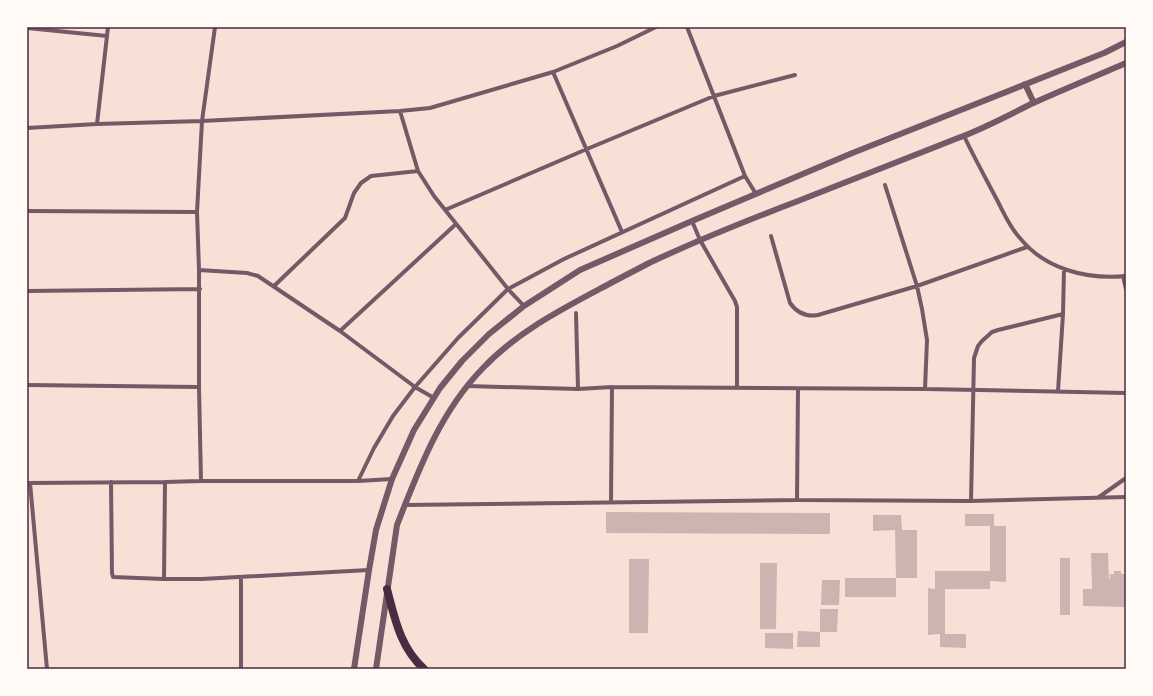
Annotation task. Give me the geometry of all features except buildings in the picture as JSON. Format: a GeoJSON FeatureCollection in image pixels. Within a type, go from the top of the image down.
{"type":"FeatureCollection","features":[{"type":"Feature","properties":{"kind":"highway"},"geometry":{"type":"LineString","coordinates":[[387,589],[402,639],[410,653],[424,669]]}},
{"type":"Feature","properties":{"kind":"street"},"geometry":{"type":"LineString","coordinates":[[97,124],[108,27]]}},
{"type":"Feature","properties":{"kind":"street"},"geometry":{"type":"LineString","coordinates":[[201,481],[199,387],[200,270],[197,212],[202,121],[216,27]]}},
{"type":"Feature","properties":{"kind":"street"},"geometry":{"type":"LineString","coordinates":[[27,128],[400,112],[430,108],[553,72],[617,46],[656,27]]}},
{"type":"Feature","properties":{"kind":"street"},"geometry":{"type":"LineString","coordinates":[[687,27],[745,176],[756,194]]}},
{"type":"Feature","properties":{"kind":"street"},"geometry":{"type":"LineString","coordinates":[[27,28],[107,36]]}},
{"type":"Feature","properties":{"kind":"street"},"geometry":{"type":"LineString","coordinates":[[354,669],[376,530],[392,479],[414,430],[440,388],[462,361],[489,334],[524,306],[580,270],[850,154],[1104,53],[1126,42]]}},
{"type":"Feature","properties":{"kind":"street"},"geometry":{"type":"LineString","coordinates":[[376,669],[397,525],[426,455],[445,417],[466,386],[502,349],[536,324],[649,263],[700,240],[964,136],[1034,103],[1126,63]]}},
{"type":"Feature","properties":{"kind":"street"},"geometry":{"type":"LineString","coordinates":[[553,72],[622,232]]}},
{"type":"Feature","properties":{"kind":"street"},"geometry":{"type":"LineString","coordinates":[[445,210],[714,96],[795,75]]}},
{"type":"Feature","properties":{"kind":"street"},"geometry":{"type":"LineString","coordinates":[[1025,84],[1034,103]]}},
{"type":"Feature","properties":{"kind":"street"},"geometry":{"type":"LineString","coordinates":[[400,112],[418,171],[434,196],[508,289],[524,306]]}},
{"type":"Feature","properties":{"kind":"street"},"geometry":{"type":"LineString","coordinates":[[964,136],[1012,228],[1027,247],[1044,260],[1064,269],[1086,274],[1114,277],[1124,276],[1126,289]]}},
{"type":"Feature","properties":{"kind":"street"},"geometry":{"type":"LineString","coordinates":[[274,286],[345,218],[354,193],[361,183],[371,176],[418,171]]}},
{"type":"Feature","properties":{"kind":"street"},"geometry":{"type":"LineString","coordinates":[[358,480],[374,448],[393,416],[415,387],[458,338],[508,289],[564,259],[745,176]]}},
{"type":"Feature","properties":{"kind":"street"},"geometry":{"type":"LineString","coordinates":[[885,185],[917,286],[923,315],[927,340],[925,390]]}},
{"type":"Feature","properties":{"kind":"street"},"geometry":{"type":"LineString","coordinates":[[27,211],[197,212]]}},
{"type":"Feature","properties":{"kind":"street"},"geometry":{"type":"LineString","coordinates":[[692,221],[700,240],[735,300],[737,307],[737,388]]}},
{"type":"Feature","properties":{"kind":"street"},"geometry":{"type":"LineString","coordinates":[[340,331],[456,224]]}},
{"type":"Feature","properties":{"kind":"street"},"geometry":{"type":"LineString","coordinates":[[771,236],[790,302],[796,310],[809,316],[818,316],[917,286],[1027,247]]}},
{"type":"Feature","properties":{"kind":"street"},"geometry":{"type":"LineString","coordinates":[[1058,392],[1064,269]]}},
{"type":"Feature","properties":{"kind":"street"},"geometry":{"type":"LineString","coordinates":[[200,270],[247,273],[258,276],[340,331],[415,387],[434,398]]}},
{"type":"Feature","properties":{"kind":"street"},"geometry":{"type":"LineString","coordinates":[[27,291],[200,289]]}},
{"type":"Feature","properties":{"kind":"street"},"geometry":{"type":"LineString","coordinates":[[576,313],[578,389]]}},
{"type":"Feature","properties":{"kind":"street"},"geometry":{"type":"LineString","coordinates":[[971,501],[974,358],[978,346],[986,336],[998,330],[1063,314]]}},
{"type":"Feature","properties":{"kind":"street"},"geometry":{"type":"LineString","coordinates":[[27,385],[199,387]]}},
{"type":"Feature","properties":{"kind":"street"},"geometry":{"type":"LineString","coordinates":[[466,386],[578,389],[612,387],[973,390],[1126,393]]}},
{"type":"Feature","properties":{"kind":"street"},"geometry":{"type":"LineString","coordinates":[[611,502],[612,387]]}},
{"type":"Feature","properties":{"kind":"street"},"geometry":{"type":"LineString","coordinates":[[797,500],[798,389]]}},
{"type":"Feature","properties":{"kind":"street"},"geometry":{"type":"LineString","coordinates":[[1098,498],[1126,478]]}},
{"type":"Feature","properties":{"kind":"street"},"geometry":{"type":"LineString","coordinates":[[47,669],[28,483],[392,479]]}},
{"type":"Feature","properties":{"kind":"street"},"geometry":{"type":"LineString","coordinates":[[111,482],[113,577],[164,579],[241,577],[369,570]]}},
{"type":"Feature","properties":{"kind":"street"},"geometry":{"type":"LineString","coordinates":[[164,579],[165,482]]}},
{"type":"Feature","properties":{"kind":"street"},"geometry":{"type":"LineString","coordinates":[[405,505],[797,500],[971,501],[1126,497]]}},
{"type":"Feature","properties":{"kind":"street"},"geometry":{"type":"LineString","coordinates":[[241,577],[241,669]]}}]}
